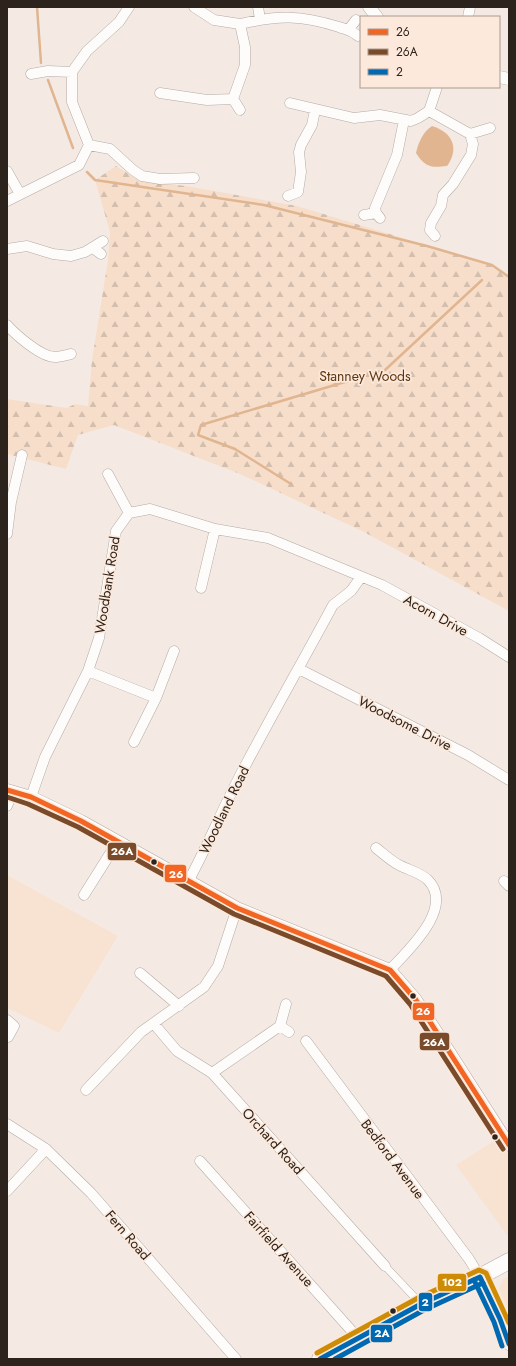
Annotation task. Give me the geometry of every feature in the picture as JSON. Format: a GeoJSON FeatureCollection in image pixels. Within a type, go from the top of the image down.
{"type":"FeatureCollection","features":[{"type":"Feature","properties":{"kind":"main road"},"geometry":{"type":"LineString","coordinates":[[320,1359],[421,1304],[480,1277],[509,1261]]}},
{"type":"Feature","properties":{"kind":"street"},"geometry":{"type":"LineString","coordinates":[[7,201],[79,165],[89,145],[72,102],[72,72],[87,51],[119,22],[129,7]]}},
{"type":"Feature","properties":{"kind":"street"},"geometry":{"type":"LineString","coordinates":[[194,7],[214,20],[240,24],[260,19],[296,17],[325,22],[349,29],[358,36]]}},
{"type":"Feature","properties":{"kind":"street"},"geometry":{"type":"LineString","coordinates":[[258,7],[260,19]]}},
{"type":"Feature","properties":{"kind":"street"},"geometry":{"type":"LineString","coordinates":[[369,7],[376,16]]}},
{"type":"Feature","properties":{"kind":"street"},"geometry":{"type":"LineString","coordinates":[[349,29],[356,20]]}},
{"type":"Feature","properties":{"kind":"street"},"geometry":{"type":"LineString","coordinates":[[233,99],[245,65],[245,47],[240,24]]}},
{"type":"Feature","properties":{"kind":"street"},"geometry":{"type":"LineString","coordinates":[[31,74],[48,71],[72,72]]}},
{"type":"Feature","properties":{"kind":"street"},"geometry":{"type":"LineString","coordinates":[[290,103],[354,118],[380,115],[411,121],[429,111],[437,88]]}},
{"type":"Feature","properties":{"kind":"street"},"geometry":{"type":"LineString","coordinates":[[160,94],[207,100],[233,99]]}},
{"type":"Feature","properties":{"kind":"street"},"geometry":{"type":"LineString","coordinates":[[233,99],[240,110]]}},
{"type":"Feature","properties":{"kind":"street"},"geometry":{"type":"LineString","coordinates":[[288,196],[301,195],[299,152],[301,145],[312,125],[315,110]]}},
{"type":"Feature","properties":{"kind":"street"},"geometry":{"type":"LineString","coordinates":[[429,111],[470,134],[473,144],[471,155],[453,184],[444,195],[441,206],[431,224],[429,232]]}},
{"type":"Feature","properties":{"kind":"street"},"geometry":{"type":"LineString","coordinates":[[364,215],[378,216],[379,197],[399,151],[404,120]]}},
{"type":"Feature","properties":{"kind":"street"},"geometry":{"type":"LineString","coordinates":[[470,134],[490,128]]}},
{"type":"Feature","properties":{"kind":"street"},"geometry":{"type":"LineString","coordinates":[[89,145],[110,149],[133,170],[142,176],[160,179],[194,178]]}},
{"type":"Feature","properties":{"kind":"street"},"geometry":{"type":"LineString","coordinates":[[7,171],[20,194]]}},
{"type":"Feature","properties":{"kind":"street"},"geometry":{"type":"LineString","coordinates":[[7,248],[27,246],[49,253],[71,256],[85,252],[102,241]]}},
{"type":"Feature","properties":{"kind":"street"},"geometry":{"type":"LineString","coordinates":[[93,248],[102,254]]}},
{"type":"Feature","properties":{"kind":"street"},"geometry":{"type":"LineString","coordinates":[[7,325],[13,332],[47,354],[54,357],[71,354]]}},
{"type":"Feature","properties":{"kind":"street"},"geometry":{"type":"LineString","coordinates":[[7,534],[9,501],[22,455]]}},
{"type":"Feature","properties":{"kind":"street"},"geometry":{"type":"LineString","coordinates":[[108,474],[129,513],[142,510],[155,510],[215,529],[268,538],[361,576]]}},
{"type":"Feature","properties":{"kind":"street","name":"Woodbank Road"},"geometry":{"type":"LineString","coordinates":[[31,796],[45,757],[88,671],[99,638],[116,530],[129,513]]}},
{"type":"Feature","properties":{"kind":"street"},"geometry":{"type":"LineString","coordinates":[[202,588],[215,529]]}},
{"type":"Feature","properties":{"kind":"street","name":"Acorn Drive"},"geometry":{"type":"LineString","coordinates":[[361,576],[382,585],[479,638],[509,657]]}},
{"type":"Feature","properties":{"kind":"street","name":"Woodland Road"},"geometry":{"type":"LineString","coordinates":[[189,880],[245,767],[333,604],[351,591],[361,576]]}},
{"type":"Feature","properties":{"kind":"street"},"geometry":{"type":"LineString","coordinates":[[134,742],[163,686],[174,651]]}},
{"type":"Feature","properties":{"kind":"street","name":"Woodsome Drive"},"geometry":{"type":"LineString","coordinates":[[299,669],[468,755],[509,780]]}},
{"type":"Feature","properties":{"kind":"street"},"geometry":{"type":"LineString","coordinates":[[88,671],[156,698]]}},
{"type":"Feature","properties":{"kind":"street"},"geometry":{"type":"LineString","coordinates":[[7,806],[10,790],[31,796],[118,841],[237,908],[390,970],[416,1000],[509,1145]]}},
{"type":"Feature","properties":{"kind":"street"},"geometry":{"type":"LineString","coordinates":[[84,895],[118,841]]}},
{"type":"Feature","properties":{"kind":"street"},"geometry":{"type":"LineString","coordinates":[[376,848],[400,866],[415,872],[428,880],[436,893],[436,907],[430,924],[390,970]]}},
{"type":"Feature","properties":{"kind":"street"},"geometry":{"type":"LineString","coordinates":[[86,1090],[131,1042],[204,987],[218,966],[237,908]]}},
{"type":"Feature","properties":{"kind":"street"},"geometry":{"type":"LineString","coordinates":[[140,974],[179,1006]]}},
{"type":"Feature","properties":{"kind":"street"},"geometry":{"type":"LineString","coordinates":[[212,1073],[280,1026],[286,1004]]}},
{"type":"Feature","properties":{"kind":"street","name":"Orchard Road"},"geometry":{"type":"LineString","coordinates":[[154,1024],[177,1051],[212,1073],[385,1266]]}},
{"type":"Feature","properties":{"kind":"street"},"geometry":{"type":"LineString","coordinates":[[8,1037],[14,1025]]}},
{"type":"Feature","properties":{"kind":"street"},"geometry":{"type":"LineString","coordinates":[[280,1026],[289,1032]]}},
{"type":"Feature","properties":{"kind":"street","name":"Bedford Avenue"},"geometry":{"type":"LineString","coordinates":[[306,1041],[469,1259],[480,1277]]}},
{"type":"Feature","properties":{"kind":"street","name":"Fern Road"},"geometry":{"type":"LineString","coordinates":[[7,1124],[46,1149],[92,1193],[236,1359]]}},
{"type":"Feature","properties":{"kind":"street"},"geometry":{"type":"LineString","coordinates":[[7,1191],[46,1149]]}},
{"type":"Feature","properties":{"kind":"street","name":"Fairfield Avenue"},"geometry":{"type":"LineString","coordinates":[[200,1161],[358,1338]]}},
{"type":"Feature","properties":{"kind":"street"},"geometry":{"type":"LineString","coordinates":[[385,1266],[421,1304]]}},
{"type":"Feature","properties":{"kind":"street"},"geometry":{"type":"LineString","coordinates":[[480,1277],[500,1319],[509,1344]]}},
{"type":"Feature","properties":{"kind":"shaded area"},"geometry":{"type":"Polygon","coordinates":[[[432,126],[445,132],[452,142],[453,153],[447,166],[429,166],[422,161],[416,153],[421,138],[432,126]]]}},
{"type":"Feature","properties":{"kind":"shaded area"},"geometry":{"type":"Polygon","coordinates":[[[7,875],[118,936],[59,1033],[7,1008],[7,875]]]}},
{"type":"Feature","properties":{"kind":"shaded area"},"geometry":{"type":"Polygon","coordinates":[[[508,1132],[509,1134],[509,1238],[456,1165],[508,1132]]]}},
{"type":"Feature","properties":{"kind":"shaded area"},"geometry":{"type":"Polygon","coordinates":[[[509,1276],[509,1311],[499,1289],[503,1279],[509,1276]]]}},
{"type":"Feature","properties":{"kind":"green space","name":"Stanney Woods"},"geometry":{"type":"Polygon","coordinates":[[[116,166],[140,181],[186,186],[297,206],[492,265],[509,277],[509,611],[364,532],[240,474],[114,425],[78,435],[66,469],[7,454],[7,399],[67,408],[75,404],[88,406],[92,360],[108,260],[110,232],[95,180],[116,166]]]}},
{"type":"Feature","properties":{"kind":"waterway"},"geometry":{"type":"LineString","coordinates":[[37,7],[41,63]]}},
{"type":"Feature","properties":{"kind":"waterway"},"geometry":{"type":"LineString","coordinates":[[48,80],[73,148]]}},
{"type":"Feature","properties":{"kind":"waterway"},"geometry":{"type":"LineString","coordinates":[[87,172],[95,180],[264,205],[427,246],[492,265],[509,277]]}},
{"type":"Feature","properties":{"kind":"waterway"},"geometry":{"type":"LineString","coordinates":[[291,484],[235,449],[198,435],[201,425],[385,370],[482,280]]}},
{"type":"Feature","properties":{"kind":"transit line","name":"26"},"geometry":{"type":"LineString","coordinates":[[7,790],[31,797],[81,821],[237,908],[390,970],[416,1000],[509,1145]]}},
{"type":"Feature","properties":{"kind":"transit line","name":"26A"},"geometry":{"type":"LineString","coordinates":[[7,797],[28,804],[78,827],[234,914],[386,976],[410,1004],[503,1149]]}},
{"type":"Feature","properties":{"kind":"transit line","name":"102"},"geometry":{"type":"LineString","coordinates":[[317,1353],[418,1298],[479,1270],[486,1273],[509,1323]]}},
{"type":"Feature","properties":{"kind":"transit line","name":"2"},"geometry":{"type":"LineString","coordinates":[[480,1277],[500,1319],[509,1344]]}},
{"type":"Feature","properties":{"kind":"transit line","name":"2"},"geometry":{"type":"LineString","coordinates":[[320,1359],[421,1304],[480,1277]]}},
{"type":"Feature","properties":{"kind":"transit line","name":"2A"},"geometry":{"type":"LineString","coordinates":[[474,1280],[494,1322],[502,1346]]}},
{"type":"Feature","properties":{"kind":"transit line","name":"2A"},"geometry":{"type":"LineString","coordinates":[[335,1359],[424,1310],[483,1283]]}}]}
